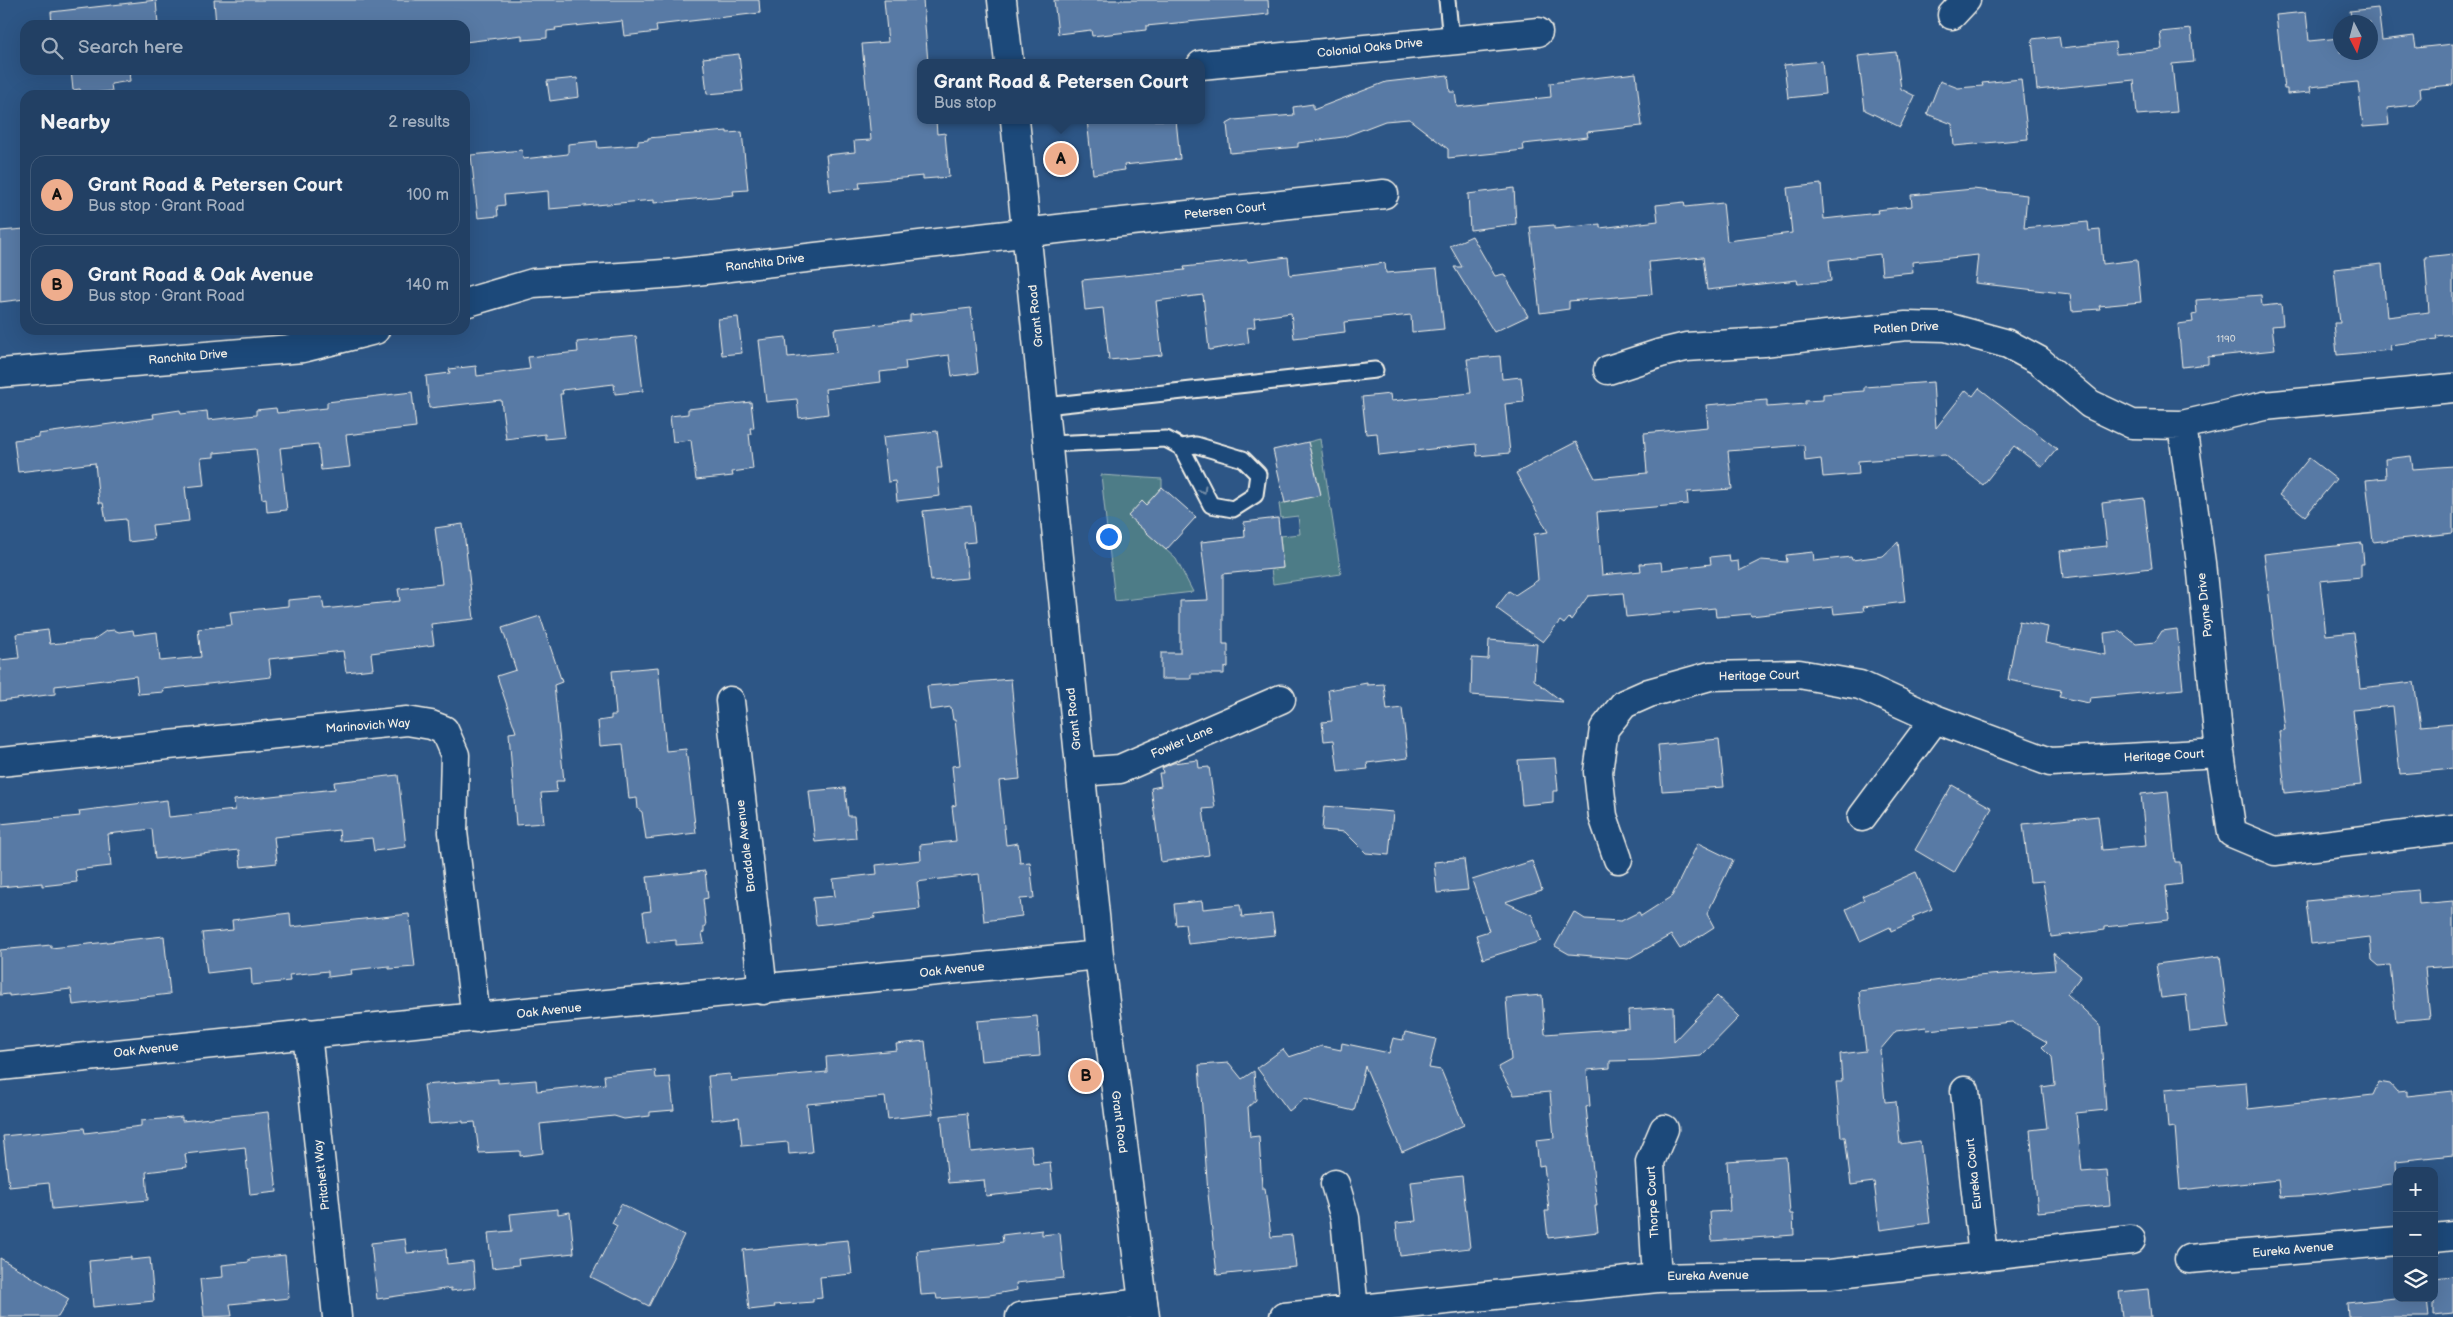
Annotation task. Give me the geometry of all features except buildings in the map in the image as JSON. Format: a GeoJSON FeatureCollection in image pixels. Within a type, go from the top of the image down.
{"type":"FeatureCollection","features":[{"type":"Feature","properties":{"kind":"street"},"geometry":{"type":"LineString","coordinates":[[1002,0],[1009,59]]}},
{"type":"Feature","properties":{"kind":"street","name":"Colonial Oaks Drive"},"geometry":{"type":"LineString","coordinates":[[1205,65],[1538,32]]}},
{"type":"Feature","properties":{"kind":"street","name":"Grant Road"},"geometry":{"type":"LineString","coordinates":[[1015,124],[1099,955],[1144,1310]]}},
{"type":"Feature","properties":{"kind":"street","name":"Petersen Court"},"geometry":{"type":"LineString","coordinates":[[1066,228],[1384,194]]}},
{"type":"Feature","properties":{"kind":"street","name":"Ranchita Drive"},"geometry":{"type":"LineString","coordinates":[[470,302],[533,283],[678,273],[1066,228]]}},
{"type":"Feature","properties":{"kind":"street","name":"Patlen Drive"},"geometry":{"type":"LineString","coordinates":[[1608,370],[1686,347],[1764,342],[1906,326],[1946,327],[2008,344],[2038,360],[2090,404],[2132,424],[2182,425]]}},
{"type":"Feature","properties":{"kind":"street","name":"Ranchita Drive"},"geometry":{"type":"LineString","coordinates":[[0,373],[303,348],[355,335]]}},
{"type":"Feature","properties":{"kind":"street"},"geometry":{"type":"LineString","coordinates":[[2182,425],[2264,406],[2453,388]]}},
{"type":"Feature","properties":{"kind":"street","name":"Payne Drive"},"geometry":{"type":"LineString","coordinates":[[2182,425],[2201,563],[2220,753],[2232,833],[2275,851],[2453,829]]}},
{"type":"Feature","properties":{"kind":"street","name":"Heritage Court"},"geometry":{"type":"LineString","coordinates":[[1618,858],[1603,816],[1598,772],[1604,729],[1624,704],[1632,700],[1649,693],[1710,676],[1799,674],[1860,685],[1935,719],[2050,762],[2220,753]]}},
{"type":"Feature","properties":{"kind":"street","name":"Fowler Lane"},"geometry":{"type":"LineString","coordinates":[[1080,772],[1120,769],[1281,699]]}},
{"type":"Feature","properties":{"kind":"street","name":"Braddale Avenue"},"geometry":{"type":"LineString","coordinates":[[730,701],[763,990]]}},
{"type":"Feature","properties":{"kind":"street"},"geometry":{"type":"LineString","coordinates":[[1862,817],[1935,719]]}},
{"type":"Feature","properties":{"kind":"street","name":"Marinovich Way"},"geometry":{"type":"LineString","coordinates":[[0,762],[408,721],[431,725],[444,730],[455,754],[453,832],[476,1018]]}},
{"type":"Feature","properties":{"kind":"street","name":"Oak Avenue"},"geometry":{"type":"LineString","coordinates":[[0,1066],[307,1032],[476,1018],[1099,955]]}},
{"type":"Feature","properties":{"kind":"street","name":"Pritchett Way"},"geometry":{"type":"LineString","coordinates":[[307,1032],[337,1317]]}},
{"type":"Feature","properties":{"kind":"street","name":"Eureka Court"},"geometry":{"type":"LineString","coordinates":[[1965,1091],[1983,1257]]}},
{"type":"Feature","properties":{"kind":"street","name":"Thorpe Court"},"geometry":{"type":"LineString","coordinates":[[1657,1278],[1650,1162],[1664,1129]]}},
{"type":"Feature","properties":{"kind":"street"},"geometry":{"type":"LineString","coordinates":[[1335,1184],[1345,1218],[1354,1310]]}},
{"type":"Feature","properties":{"kind":"street"},"geometry":{"type":"LineString","coordinates":[[2438,1238],[2453,1236]]}},
{"type":"Feature","properties":{"kind":"street","name":"Eureka Avenue"},"geometry":{"type":"LineString","coordinates":[[1284,1317],[1657,1278],[1830,1274],[2131,1240]]}},
{"type":"Feature","properties":{"kind":"street","name":"Eureka Avenue"},"geometry":{"type":"LineString","coordinates":[[2189,1259],[2393,1241]]}},
{"type":"Feature","properties":{"kind":"street"},"geometry":{"type":"LineString","coordinates":[[1020,1317],[1144,1310]]}},
{"type":"Feature","properties":{"kind":"lane"},"geometry":{"type":"LineString","coordinates":[[1447,0],[1451,40]]}},
{"type":"Feature","properties":{"kind":"lane"},"geometry":{"type":"LineString","coordinates":[[1045,406],[1375,370]]}},
{"type":"Feature","properties":{"kind":"lane"},"geometry":{"type":"LineString","coordinates":[[1048,444],[1146,438],[1166,439],[1181,447],[1211,505],[1233,509],[1255,496],[1258,474],[1243,459],[1196,445],[1181,447]]}},
{"type":"Feature","properties":{"kind":"green space"},"geometry":{"type":"Polygon","coordinates":[[[1320,439],[1341,574],[1273,584],[1271,569],[1283,568],[1280,536],[1300,534],[1298,516],[1281,518],[1279,504],[1321,495],[1318,482],[1312,483],[1314,466],[1308,442],[1320,439]]]}},
{"type":"Feature","properties":{"kind":"green space"},"geometry":{"type":"Polygon","coordinates":[[[1101,475],[1162,479],[1162,487],[1146,505],[1142,501],[1129,516],[1176,559],[1193,592],[1115,601],[1101,475]]]}},
{"type":"Feature","properties":{"kind":"place","name":"Grant Road & Petersen Court"},"geometry":{"type":"Point","coordinates":[1061,159]}},
{"type":"Feature","properties":{"kind":"place","name":"Grant Road & Oak Avenue"},"geometry":{"type":"Point","coordinates":[1086,1076]}}]}
